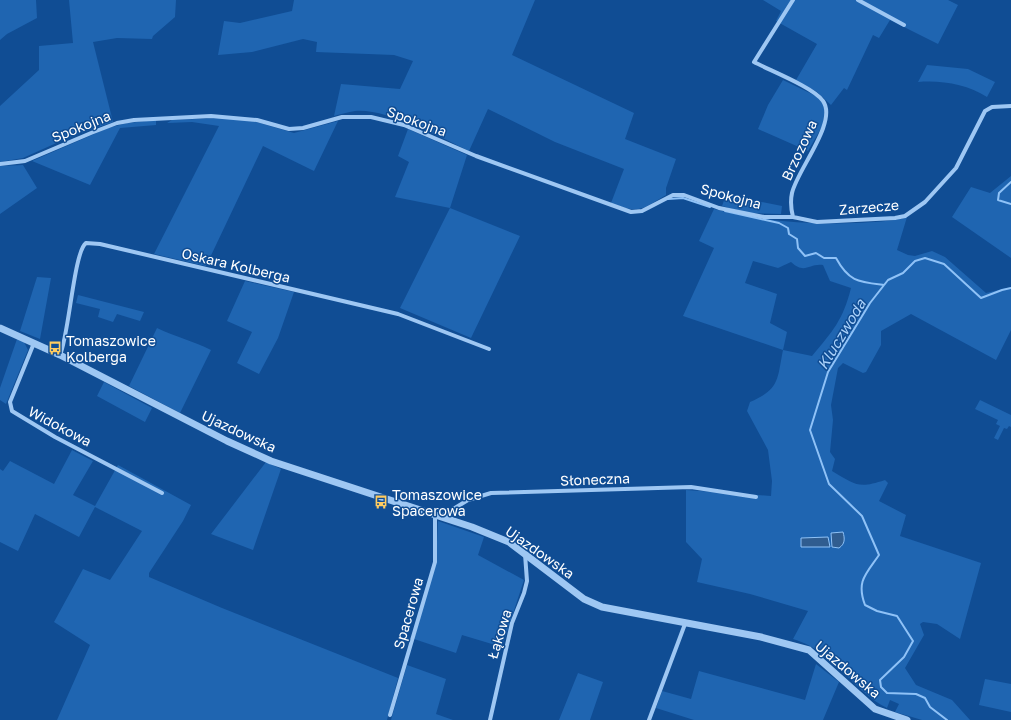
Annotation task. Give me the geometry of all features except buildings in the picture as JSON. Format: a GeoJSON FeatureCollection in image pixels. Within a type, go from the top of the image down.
{"type":"FeatureCollection","features":[{"type":"Feature","properties":{"kind":"street","name":"Brzozowa"},"geometry":{"type":"LineString","coordinates":[[793,0],[754,62],[814,92],[823,100],[826,108],[824,127],[797,178],[791,194],[790,204],[793,217]]}},
{"type":"Feature","properties":{"kind":"street"},"geometry":{"type":"LineString","coordinates":[[858,0],[904,25]]}},
{"type":"Feature","properties":{"kind":"street","name":"Zarzecze"},"geometry":{"type":"LineString","coordinates":[[793,217],[816,222],[888,219],[905,216],[925,202],[956,168],[985,111],[992,107],[1011,106]]}},
{"type":"Feature","properties":{"kind":"street","name":"Spokojna"},"geometry":{"type":"LineString","coordinates":[[0,164],[25,161],[117,123],[134,120],[211,116],[257,120],[289,129],[296,129],[342,117],[371,117],[404,125],[476,156],[631,212],[642,211],[673,195],[684,195],[720,208],[745,214],[764,217],[793,217]]}},
{"type":"Feature","properties":{"kind":"street","name":"Oskara Kolberga"},"geometry":{"type":"LineString","coordinates":[[60,355],[70,315],[80,252],[86,243],[100,244],[398,314],[488,350]]}},
{"type":"Feature","properties":{"kind":"street","name":"Ujazdowska"},"geometry":{"type":"LineString","coordinates":[[0,328],[60,355],[227,442],[271,461],[491,534],[509,542],[584,599],[602,606],[685,624],[761,637],[809,650],[828,665],[875,709],[907,720]]}},
{"type":"Feature","properties":{"kind":"street","name":"Widokowa"},"geometry":{"type":"LineString","coordinates":[[34,343],[10,402],[12,411],[56,437],[162,493]]}},
{"type":"Feature","properties":{"kind":"street","name":"Słoneczna"},"geometry":{"type":"LineString","coordinates":[[437,516],[468,500],[491,493],[691,487],[756,497]]}},
{"type":"Feature","properties":{"kind":"street","name":"Spacerowa"},"geometry":{"type":"LineString","coordinates":[[390,715],[435,562],[437,516]]}},
{"type":"Feature","properties":{"kind":"street","name":"Łąkowa"},"geometry":{"type":"LineString","coordinates":[[490,720],[512,623],[524,593],[527,581],[525,554]]}},
{"type":"Feature","properties":{"kind":"street"},"geometry":{"type":"LineString","coordinates":[[649,720],[671,665],[685,624]]}},
{"type":"Feature","properties":{"kind":"shaded area"},"geometry":{"type":"Polygon","coordinates":[[[0,0],[36,0],[37,18],[7,34],[0,40],[0,0]]]}},
{"type":"Feature","properties":{"kind":"shaded area"},"geometry":{"type":"Polygon","coordinates":[[[69,0],[176,0],[175,17],[153,36],[152,39],[117,38],[93,42],[113,122],[72,136],[23,158],[0,162],[0,106],[39,70],[39,46],[73,43],[69,0]]]}},
{"type":"Feature","properties":{"kind":"shaded area"},"geometry":{"type":"Polygon","coordinates":[[[294,0],[535,0],[512,55],[634,113],[625,139],[676,159],[666,188],[666,195],[640,209],[628,208],[611,203],[624,169],[555,142],[488,109],[469,151],[428,131],[382,114],[368,111],[355,111],[334,116],[341,84],[400,89],[413,61],[394,55],[316,52],[317,42],[303,39],[252,52],[218,55],[224,21],[240,23],[292,11],[294,0]]]}},
{"type":"Feature","properties":{"kind":"shaded area"},"geometry":{"type":"Polygon","coordinates":[[[763,0],[948,0],[958,5],[938,44],[890,20],[879,38],[873,35],[847,90],[844,88],[831,105],[817,92],[796,80],[817,44],[776,21],[781,11],[763,0]]]}},
{"type":"Feature","properties":{"kind":"shaded area"},"geometry":{"type":"Polygon","coordinates":[[[927,65],[968,69],[995,82],[987,97],[971,89],[945,82],[918,82],[927,65]]]}},
{"type":"Feature","properties":{"kind":"shaded area"},"geometry":{"type":"Polygon","coordinates":[[[783,80],[818,97],[825,107],[823,125],[808,151],[758,129],[768,105],[783,80]]]}},
{"type":"Feature","properties":{"kind":"shaded area"},"geometry":{"type":"Polygon","coordinates":[[[220,118],[253,121],[294,133],[338,121],[314,171],[263,146],[206,266],[154,254],[219,126],[192,122],[167,123],[172,120],[220,118]]]}},
{"type":"Feature","properties":{"kind":"shaded area"},"geometry":{"type":"Polygon","coordinates":[[[156,120],[156,125],[120,128],[90,185],[32,161],[108,128],[127,123],[156,120]]]}},
{"type":"Feature","properties":{"kind":"shaded area"},"geometry":{"type":"Polygon","coordinates":[[[408,129],[467,155],[450,208],[395,197],[409,162],[398,156],[408,129]]]}},
{"type":"Feature","properties":{"kind":"shaded area"},"geometry":{"type":"Polygon","coordinates":[[[23,165],[37,188],[0,214],[0,166],[23,165]]]}},
{"type":"Feature","properties":{"kind":"shaded area"},"geometry":{"type":"Polygon","coordinates":[[[1011,176],[1011,258],[952,217],[971,187],[990,193],[1011,176]]]}},
{"type":"Feature","properties":{"kind":"shaded area"},"geometry":{"type":"Polygon","coordinates":[[[726,195],[782,206],[781,214],[748,213],[722,206],[726,195]]]}},
{"type":"Feature","properties":{"kind":"shaded area"},"geometry":{"type":"Polygon","coordinates":[[[450,208],[520,236],[471,338],[400,308],[450,208]]]}},
{"type":"Feature","properties":{"kind":"shaded area"},"geometry":{"type":"Polygon","coordinates":[[[714,209],[749,217],[802,223],[888,221],[907,217],[897,250],[908,255],[915,256],[932,251],[945,257],[986,293],[1011,287],[1011,330],[996,360],[911,314],[881,331],[881,345],[866,372],[863,373],[843,363],[838,368],[831,405],[833,420],[830,452],[835,459],[832,471],[857,484],[863,485],[885,480],[888,483],[879,501],[906,515],[900,536],[981,563],[960,639],[937,624],[923,622],[920,624],[924,635],[905,668],[916,685],[952,700],[970,720],[922,720],[895,712],[899,704],[890,700],[887,708],[876,702],[821,653],[806,644],[793,639],[808,611],[750,594],[697,582],[702,559],[686,542],[686,490],[771,496],[772,481],[768,450],[747,411],[750,402],[767,393],[776,382],[783,350],[683,316],[714,248],[699,241],[714,209]],[[753,261],[745,283],[777,294],[770,323],[787,332],[783,350],[812,356],[841,317],[851,288],[830,281],[823,265],[800,268],[791,262],[778,268],[753,261]]]}},
{"type":"Feature","properties":{"kind":"shaded area"},"geometry":{"type":"Polygon","coordinates":[[[37,277],[51,278],[40,339],[20,331],[37,277]]]}},
{"type":"Feature","properties":{"kind":"shaded area"},"geometry":{"type":"Polygon","coordinates":[[[245,281],[294,292],[278,338],[259,374],[237,363],[252,332],[227,321],[245,281]]]}},
{"type":"Feature","properties":{"kind":"shaded area"},"geometry":{"type":"Polygon","coordinates":[[[78,295],[144,312],[140,321],[117,314],[113,322],[98,317],[100,309],[76,303],[78,295]]]}},
{"type":"Feature","properties":{"kind":"shaded area"},"geometry":{"type":"Polygon","coordinates":[[[157,328],[211,350],[180,413],[129,386],[157,328]]]}},
{"type":"Feature","properties":{"kind":"shaded area"},"geometry":{"type":"Polygon","coordinates":[[[17,339],[24,342],[28,350],[6,404],[0,400],[0,388],[17,339]]]}},
{"type":"Feature","properties":{"kind":"shaded area"},"geometry":{"type":"Polygon","coordinates":[[[104,382],[152,408],[145,422],[97,396],[104,382]]]}},
{"type":"Feature","properties":{"kind":"shaded area"},"geometry":{"type":"Polygon","coordinates":[[[980,400],[1011,415],[1011,427],[1009,426],[1007,429],[1004,428],[998,440],[994,438],[1000,426],[996,424],[998,420],[975,409],[980,400]]]}},
{"type":"Feature","properties":{"kind":"shaded area"},"geometry":{"type":"Polygon","coordinates":[[[72,450],[93,461],[73,495],[95,506],[118,465],[191,505],[183,521],[149,573],[149,577],[222,608],[398,678],[387,720],[57,720],[90,645],[54,622],[83,569],[110,580],[142,531],[95,507],[79,537],[35,514],[18,551],[0,542],[0,469],[3,471],[10,461],[54,484],[72,450]]]}},
{"type":"Feature","properties":{"kind":"shaded area"},"geometry":{"type":"Polygon","coordinates":[[[266,462],[281,469],[253,550],[211,534],[266,462]]]}},
{"type":"Feature","properties":{"kind":"shaded area"},"geometry":{"type":"Polygon","coordinates":[[[438,521],[484,537],[478,555],[524,580],[502,647],[462,635],[456,653],[414,639],[436,562],[438,521]]]}},
{"type":"Feature","properties":{"kind":"shaded area"},"geometry":{"type":"Polygon","coordinates":[[[843,532],[844,539],[842,545],[839,548],[832,547],[831,533],[843,532]]]}},
{"type":"Feature","properties":{"kind":"shaded area"},"geometry":{"type":"Polygon","coordinates":[[[828,537],[830,547],[801,547],[801,538],[828,537]]]}},
{"type":"Feature","properties":{"kind":"shaded area"},"geometry":{"type":"Polygon","coordinates":[[[816,664],[839,682],[823,720],[694,720],[656,708],[662,691],[691,699],[699,671],[805,700],[816,664]]]}},
{"type":"Feature","properties":{"kind":"shaded area"},"geometry":{"type":"Polygon","coordinates":[[[407,665],[446,679],[436,714],[453,720],[391,720],[407,665]]]}},
{"type":"Feature","properties":{"kind":"shaded area"},"geometry":{"type":"Polygon","coordinates":[[[578,673],[603,682],[590,720],[559,720],[578,673]]]}},
{"type":"Feature","properties":{"kind":"shaded area"},"geometry":{"type":"Polygon","coordinates":[[[985,679],[1011,684],[1011,712],[979,705],[985,679]]]}},
{"type":"Feature","properties":{"kind":"waterway","name":"Kluczwoda"},"geometry":{"type":"LineString","coordinates":[[1011,182],[999,193],[998,200],[1011,204]]}},
{"type":"Feature","properties":{"kind":"waterway"},"geometry":{"type":"LineString","coordinates":[[668,199],[683,198],[710,207]]}},
{"type":"Feature","properties":{"kind":"waterway"},"geometry":{"type":"LineString","coordinates":[[725,211],[779,223],[788,228],[789,234],[797,239],[798,248],[805,256],[816,253],[824,258],[836,258],[845,272],[850,276],[868,283],[884,285]]}},
{"type":"Feature","properties":{"kind":"waterway","name":"Kluczwoda"},"geometry":{"type":"LineString","coordinates":[[947,720],[930,707],[925,698],[916,694],[887,693],[881,687],[880,680],[904,657],[913,641],[897,616],[877,611],[865,605],[862,597],[862,584],[866,573],[879,555],[862,516],[829,484],[810,430],[828,372],[870,303],[888,280],[903,273],[915,261],[925,258],[944,264],[981,298],[1011,288]]}},
{"type":"Feature","properties":{"kind":"place","name":"Tomaszowice Kolberga"},"geometry":{"type":"Point","coordinates":[55,348]}},
{"type":"Feature","properties":{"kind":"place","name":"Tomaszowice Spacerowa"},"geometry":{"type":"Point","coordinates":[381,502]}}]}
